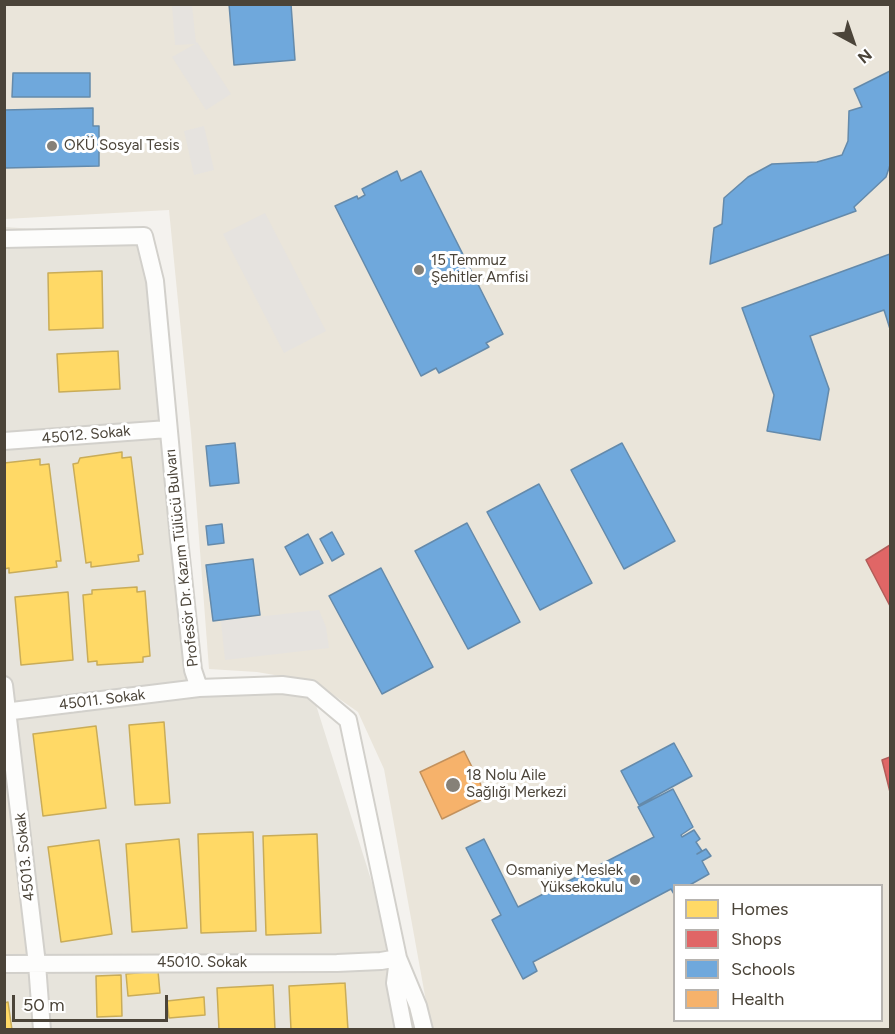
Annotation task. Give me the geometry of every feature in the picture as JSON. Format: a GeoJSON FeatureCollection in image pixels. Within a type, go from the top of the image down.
{"type":"FeatureCollection","features":[{"type":"Feature","properties":{"kind":"street","name":"Profesör Dr. Kazım Tülücü Bulvarı"},"geometry":{"type":"LineString","coordinates":[[4,240],[144,236],[155,282],[193,670],[199,688],[282,685],[311,689],[348,720],[398,958],[418,1006],[424,1029]]}},
{"type":"Feature","properties":{"kind":"street","name":"45012. Sokak"},"geometry":{"type":"LineString","coordinates":[[4,441],[168,429]]}},
{"type":"Feature","properties":{"kind":"street","name":"45013. Sokak"},"geometry":{"type":"LineString","coordinates":[[4,685],[37,964],[42,1029]]}},
{"type":"Feature","properties":{"kind":"street","name":"45011. Sokak"},"geometry":{"type":"LineString","coordinates":[[7,712],[199,688]]}},
{"type":"Feature","properties":{"kind":"street","name":"Profesör Dr. Kazım Tülücü Bulvarı"},"geometry":{"type":"LineString","coordinates":[[398,958],[395,983],[404,1029]]}},
{"type":"Feature","properties":{"kind":"street","name":"45010. Sokak"},"geometry":{"type":"LineString","coordinates":[[4,964],[336,963],[398,958]]}},
{"type":"Feature","properties":{"kind":"shaded area"},"geometry":{"type":"Polygon","coordinates":[[[5,5],[890,5],[890,1029],[431,1029],[384,769],[358,712],[315,682],[257,672],[209,669],[191,433],[169,210],[5,219],[5,5]]]}},
{"type":"Feature","properties":{"kind":"shaded area"},"geometry":{"type":"Polygon","coordinates":[[[172,5],[192,5],[196,43],[231,94],[206,110],[172,57],[195,44],[175,45],[172,5]]]}},
{"type":"Feature","properties":{"kind":"shaded area"},"geometry":{"type":"Polygon","coordinates":[[[204,126],[214,170],[194,175],[184,131],[204,126]]]}},
{"type":"Feature","properties":{"kind":"shaded area"},"geometry":{"type":"Polygon","coordinates":[[[265,213],[326,331],[284,353],[223,234],[265,213]]]}},
{"type":"Feature","properties":{"kind":"shaded area"},"geometry":{"type":"Polygon","coordinates":[[[4,227],[144,236],[199,687],[311,689],[418,1029],[5,1029],[4,227]]]}},
{"type":"Feature","properties":{"kind":"shaded area"},"geometry":{"type":"Polygon","coordinates":[[[319,610],[326,627],[329,648],[225,660],[221,621],[319,610]]]}},
{"type":"Feature","properties":{"kind":"shaded area"},"geometry":{"type":"Polygon","coordinates":[[[4,712],[37,964],[5,964],[4,712]]]}},
{"type":"Feature","properties":{"kind":"building: Homes"},"geometry":{"type":"Polygon","coordinates":[[[102,271],[103,328],[49,330],[48,273],[102,271]]]}},
{"type":"Feature","properties":{"kind":"building: Homes"},"geometry":{"type":"Polygon","coordinates":[[[118,351],[120,389],[59,392],[57,354],[118,351]]]}},
{"type":"Feature","properties":{"kind":"building: Homes"},"geometry":{"type":"Polygon","coordinates":[[[122,452],[122,458],[131,457],[143,554],[138,555],[139,561],[91,567],[91,562],[86,563],[73,464],[78,463],[80,458],[122,452]]]}},
{"type":"Feature","properties":{"kind":"building: Homes"},"geometry":{"type":"Polygon","coordinates":[[[40,459],[40,465],[49,464],[61,561],[56,561],[57,567],[9,573],[9,568],[4,569],[4,463],[40,459]]]}},
{"type":"Feature","properties":{"kind":"building: Homes"},"geometry":{"type":"Polygon","coordinates":[[[137,587],[137,592],[145,591],[150,656],[143,657],[143,662],[97,665],[97,661],[88,662],[83,595],[92,594],[92,590],[137,587]]]}},
{"type":"Feature","properties":{"kind":"building: Homes"},"geometry":{"type":"Polygon","coordinates":[[[68,592],[73,660],[21,665],[15,597],[68,592]]]}},
{"type":"Feature","properties":{"kind":"building: Homes"},"geometry":{"type":"Polygon","coordinates":[[[164,722],[170,803],[135,805],[129,725],[164,722]]]}},
{"type":"Feature","properties":{"kind":"building: Homes"},"geometry":{"type":"Polygon","coordinates":[[[96,726],[106,808],[43,816],[33,734],[96,726]]]}},
{"type":"Feature","properties":{"kind":"building: Homes"},"geometry":{"type":"Polygon","coordinates":[[[253,832],[256,931],[201,933],[198,834],[253,832]]]}},
{"type":"Feature","properties":{"kind":"building: Homes"},"geometry":{"type":"Polygon","coordinates":[[[317,834],[321,933],[266,935],[263,836],[317,834]]]}},
{"type":"Feature","properties":{"kind":"building: Homes"},"geometry":{"type":"Polygon","coordinates":[[[179,839],[187,928],[132,932],[126,844],[179,839]]]}},
{"type":"Feature","properties":{"kind":"building: Homes"},"geometry":{"type":"Polygon","coordinates":[[[99,840],[112,934],[61,942],[48,847],[99,840]]]}},
{"type":"Feature","properties":{"kind":"building: Homes"},"geometry":{"type":"Polygon","coordinates":[[[158,971],[160,993],[128,996],[126,974],[158,971]]]}},
{"type":"Feature","properties":{"kind":"building: Homes"},"geometry":{"type":"Polygon","coordinates":[[[121,975],[122,1016],[97,1017],[96,976],[121,975]]]}},
{"type":"Feature","properties":{"kind":"building: Homes"},"geometry":{"type":"Polygon","coordinates":[[[345,983],[348,1030],[291,1030],[289,986],[345,983]]]}},
{"type":"Feature","properties":{"kind":"building: Homes"},"geometry":{"type":"Polygon","coordinates":[[[273,985],[275,1030],[219,1030],[217,988],[273,985]]]}},
{"type":"Feature","properties":{"kind":"building: Homes"},"geometry":{"type":"Polygon","coordinates":[[[204,997],[205,1015],[169,1018],[167,1001],[204,997]]]}},
{"type":"Feature","properties":{"kind":"building: Homes"},"geometry":{"type":"Polygon","coordinates":[[[8,1002],[12,1030],[4,1030],[4,1003],[8,1002]]]}},
{"type":"Feature","properties":{"kind":"building: Shops"},"geometry":{"type":"Polygon","coordinates":[[[890,545],[890,606],[866,560],[890,545]]]}},
{"type":"Feature","properties":{"kind":"building: Shops"},"geometry":{"type":"Polygon","coordinates":[[[890,757],[890,792],[882,760],[890,757]]]}},
{"type":"Feature","properties":{"kind":"building: Schools"},"geometry":{"type":"Polygon","coordinates":[[[229,4],[291,4],[295,60],[234,65],[229,4]]]}},
{"type":"Feature","properties":{"kind":"building: Schools"},"geometry":{"type":"Polygon","coordinates":[[[890,71],[890,165],[886,177],[854,207],[856,211],[710,264],[714,228],[722,224],[724,198],[748,177],[772,164],[817,162],[842,155],[848,141],[849,111],[862,107],[854,89],[890,71]]]}},
{"type":"Feature","properties":{"kind":"building: Schools"},"geometry":{"type":"Polygon","coordinates":[[[13,73],[90,73],[90,97],[12,97],[13,73]]]}},
{"type":"Feature","properties":{"kind":"building: Schools","name":"OKÜ Sosyal Tesis"},"geometry":{"type":"Polygon","coordinates":[[[93,108],[93,126],[99,126],[99,166],[4,168],[4,110],[93,108]]]}},
{"type":"Feature","properties":{"kind":"building: Schools","name":"15 Temmuz Şehitler Amfisi"},"geometry":{"type":"Polygon","coordinates":[[[397,171],[401,181],[421,171],[503,334],[486,343],[489,347],[439,373],[436,368],[421,376],[335,206],[357,196],[358,199],[365,195],[362,189],[397,171]]]}},
{"type":"Feature","properties":{"kind":"building: Schools"},"geometry":{"type":"Polygon","coordinates":[[[890,254],[890,329],[884,310],[810,336],[829,389],[820,440],[767,431],[774,395],[742,308],[890,254]]]}},
{"type":"Feature","properties":{"kind":"building: Schools"},"geometry":{"type":"Polygon","coordinates":[[[235,443],[239,483],[210,486],[206,446],[235,443]]]}},
{"type":"Feature","properties":{"kind":"building: Schools"},"geometry":{"type":"Polygon","coordinates":[[[622,443],[675,541],[624,569],[571,470],[622,443]]]}},
{"type":"Feature","properties":{"kind":"building: Schools"},"geometry":{"type":"Polygon","coordinates":[[[539,484],[592,583],[540,610],[487,512],[539,484]]]}},
{"type":"Feature","properties":{"kind":"building: Schools"},"geometry":{"type":"Polygon","coordinates":[[[467,523],[520,622],[468,649],[415,551],[467,523]]]}},
{"type":"Feature","properties":{"kind":"building: Schools"},"geometry":{"type":"Polygon","coordinates":[[[222,524],[224,543],[208,545],[206,526],[222,524]]]}},
{"type":"Feature","properties":{"kind":"building: Schools"},"geometry":{"type":"Polygon","coordinates":[[[332,532],[344,554],[332,561],[320,539],[332,532]]]}},
{"type":"Feature","properties":{"kind":"building: Schools"},"geometry":{"type":"Polygon","coordinates":[[[308,534],[323,563],[300,575],[285,547],[308,534]]]}},
{"type":"Feature","properties":{"kind":"building: Schools"},"geometry":{"type":"Polygon","coordinates":[[[253,559],[260,615],[213,621],[206,565],[253,559]]]}},
{"type":"Feature","properties":{"kind":"building: Schools"},"geometry":{"type":"Polygon","coordinates":[[[381,568],[433,667],[382,694],[329,596],[381,568]]]}},
{"type":"Feature","properties":{"kind":"building: Schools"},"geometry":{"type":"Polygon","coordinates":[[[674,743],[692,776],[639,805],[621,771],[674,743]]]}},
{"type":"Feature","properties":{"kind":"building: Schools","name":"Osmaniye Meslek Yüksekokulu"},"geometry":{"type":"Polygon","coordinates":[[[673,789],[693,827],[681,835],[682,837],[694,830],[700,839],[696,842],[702,851],[697,854],[706,849],[711,856],[702,861],[709,874],[692,884],[673,884],[673,892],[671,889],[533,962],[537,971],[523,979],[492,920],[501,915],[466,848],[484,839],[518,907],[654,837],[638,807],[673,789]]]}},
{"type":"Feature","properties":{"kind":"building: Health","name":"18 Nolu Aile Sağlığı Merkezi"},"geometry":{"type":"Polygon","coordinates":[[[464,751],[487,797],[442,819],[420,772],[464,751]]]}},
{"type":"Feature","properties":{"kind":"place","name":"OKÜ Sosyal Tesis"},"geometry":{"type":"Point","coordinates":[52,146]}},
{"type":"Feature","properties":{"kind":"place","name":"15 Temmuz Şehitler Amfisi"},"geometry":{"type":"Point","coordinates":[419,270]}},
{"type":"Feature","properties":{"kind":"place","name":"18 Nolu Aile Sağlığı Merkezi"},"geometry":{"type":"Point","coordinates":[453,785]}},
{"type":"Feature","properties":{"kind":"place","name":"Osmaniye Meslek Yüksekokulu"},"geometry":{"type":"Point","coordinates":[635,880]}}]}
